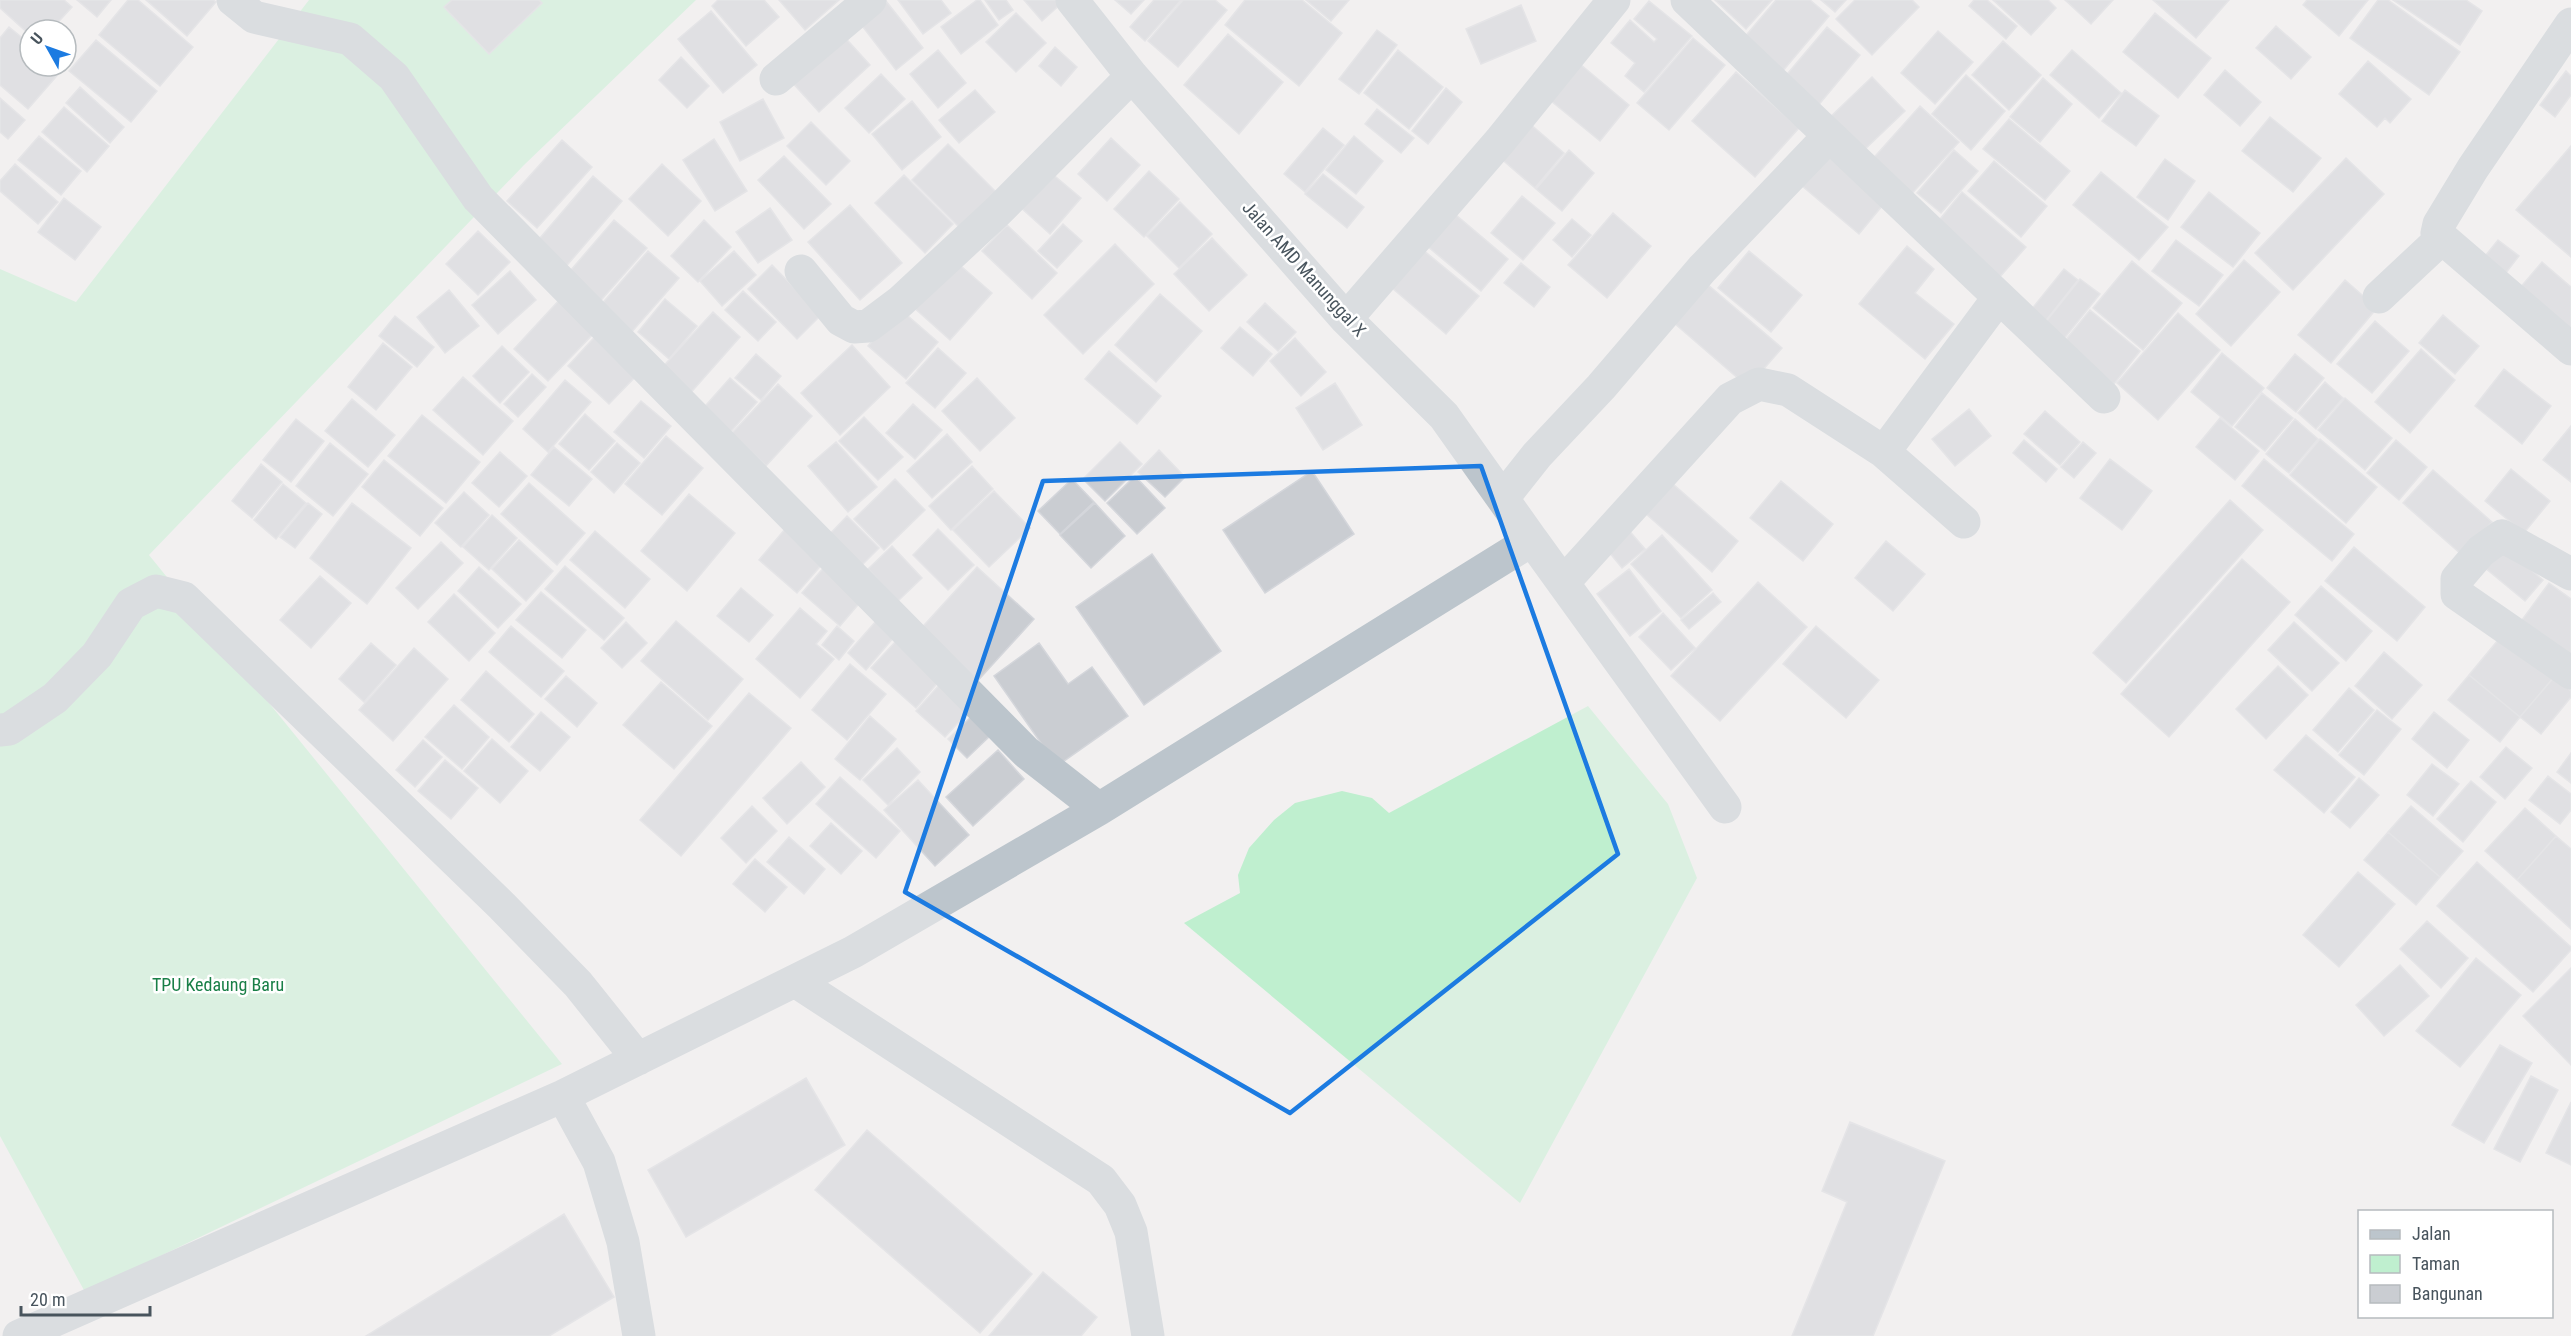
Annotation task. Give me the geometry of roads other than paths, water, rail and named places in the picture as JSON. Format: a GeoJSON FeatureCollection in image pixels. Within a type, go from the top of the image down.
{"type":"FeatureCollection","features":[{"type":"Feature","properties":{"kind":"street"},"geometry":{"type":"LineString","coordinates":[[776,79],[870,0]]}},
{"type":"Feature","properties":{"kind":"street","name":"Jalan AMD Manunggal X"},"geometry":{"type":"LineString","coordinates":[[1072,0],[1132,76],[1346,319],[1444,416],[1725,807]]}},
{"type":"Feature","properties":{"kind":"street"},"geometry":{"type":"LineString","coordinates":[[1346,319],[1500,141],[1614,0]]}},
{"type":"Feature","properties":{"kind":"street"},"geometry":{"type":"LineString","coordinates":[[1687,0],[2104,397]]}},
{"type":"Feature","properties":{"kind":"street"},"geometry":{"type":"LineString","coordinates":[[252,6],[350,39],[394,76],[478,198],[1026,752],[1099,809]]}},
{"type":"Feature","properties":{"kind":"street"},"geometry":{"type":"LineString","coordinates":[[2571,24],[2473,168],[2439,224],[2437,232],[2571,349]]}},
{"type":"Feature","properties":{"kind":"street"},"geometry":{"type":"LineString","coordinates":[[801,272],[841,320],[854,327],[868,326],[900,302],[998,211],[1132,76]]}},
{"type":"Feature","properties":{"kind":"street"},"geometry":{"type":"LineString","coordinates":[[1503,498],[1537,455],[1601,387],[1702,269],[1829,136]]}},
{"type":"Feature","properties":{"kind":"street"},"geometry":{"type":"LineString","coordinates":[[2379,297],[2442,238]]}},
{"type":"Feature","properties":{"kind":"street"},"geometry":{"type":"LineString","coordinates":[[1884,452],[1999,297]]}},
{"type":"Feature","properties":{"kind":"street"},"geometry":{"type":"LineString","coordinates":[[1563,584],[1730,399],[1759,384],[1788,390],[1884,452],[1964,522]]}},
{"type":"Feature","properties":{"kind":"street"},"geometry":{"type":"LineString","coordinates":[[2571,574],[2502,536],[2481,551],[2457,579],[2457,594],[2571,673]]}},
{"type":"Feature","properties":{"kind":"street"},"geometry":{"type":"LineString","coordinates":[[19,1336],[563,1096],[853,952],[1099,809],[1532,540]]}},
{"type":"Feature","properties":{"kind":"street"},"geometry":{"type":"LineString","coordinates":[[0,730],[9,729],[55,698],[97,655],[130,604],[156,591],[184,598],[502,906],[578,984],[638,1059]]}},
{"type":"Feature","properties":{"kind":"street"},"geometry":{"type":"LineString","coordinates":[[795,981],[1101,1180],[1120,1205],[1131,1232],[1148,1336]]}},
{"type":"Feature","properties":{"kind":"street"},"geometry":{"type":"LineString","coordinates":[[563,1096],[599,1162],[622,1242],[639,1336]]}},
{"type":"Feature","properties":{"kind":"park label","name":"TPU Kedaung Baru"},"geometry":{"type":"Point","coordinates":[218,985]}}]}
